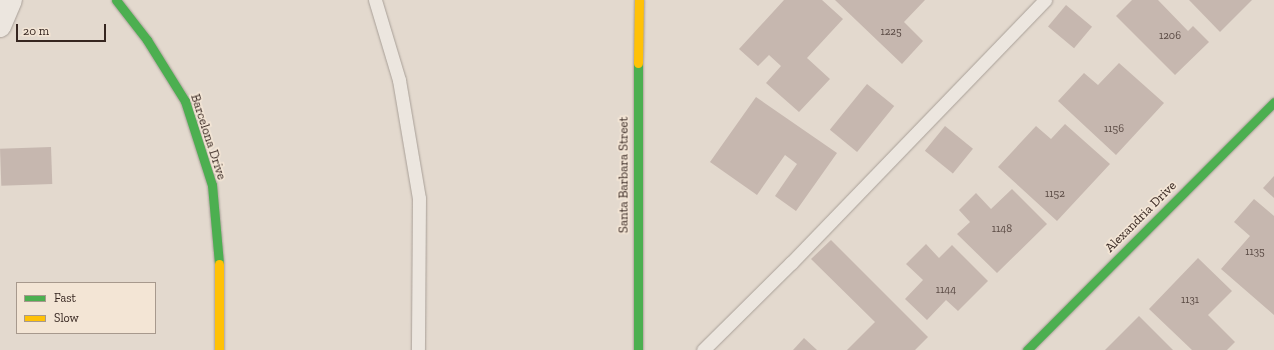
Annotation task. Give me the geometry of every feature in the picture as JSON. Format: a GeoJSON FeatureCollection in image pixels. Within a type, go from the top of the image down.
{"type":"FeatureCollection","features":[{"type":"Feature","properties":{"kind":"street"},"geometry":{"type":"LineString","coordinates":[[0,26],[11,0]]}},
{"type":"Feature","properties":{"kind":"street","name":"Barcelona Drive"},"geometry":{"type":"LineString","coordinates":[[116,0],[147,40],[185,101],[212,185],[219,266],[219,350]]}},
{"type":"Feature","properties":{"kind":"street","name":"Santa Barbara Street"},"geometry":{"type":"LineString","coordinates":[[638,350],[636,103],[639,0]]}},
{"type":"Feature","properties":{"kind":"street","name":"Alexandria Drive"},"geometry":{"type":"LineString","coordinates":[[1027,350],[1274,102]]}},
{"type":"Feature","properties":{"kind":"lane"},"geometry":{"type":"LineString","coordinates":[[375,0],[399,80],[419,198],[418,350]]}},
{"type":"Feature","properties":{"kind":"lane"},"geometry":{"type":"LineString","coordinates":[[703,350],[791,263],[1045,0]]}},
{"type":"Feature","properties":{"kind":"building"},"geometry":{"type":"Polygon","coordinates":[[[784,0],[822,0],[843,19],[807,58],[830,79],[799,112],[766,83],[781,66],[769,55],[758,66],[739,49],[784,0]]]}},
{"type":"Feature","properties":{"kind":"building"},"geometry":{"type":"Polygon","coordinates":[[[835,0],[925,0],[904,22],[923,41],[902,64],[835,0]]]}},
{"type":"Feature","properties":{"kind":"building"},"geometry":{"type":"Polygon","coordinates":[[[1132,0],[1158,0],[1188,31],[1193,26],[1209,42],[1175,75],[1116,16],[1132,0]]]}},
{"type":"Feature","properties":{"kind":"building"},"geometry":{"type":"Polygon","coordinates":[[[1189,0],[1252,0],[1220,32],[1189,0]]]}},
{"type":"Feature","properties":{"kind":"building"},"geometry":{"type":"Polygon","coordinates":[[[1066,5],[1092,27],[1074,48],[1048,26],[1066,5]]]}},
{"type":"Feature","properties":{"kind":"building"},"geometry":{"type":"Polygon","coordinates":[[[1119,63],[1164,103],[1116,155],[1058,101],[1084,73],[1098,85],[1119,63]]]}},
{"type":"Feature","properties":{"kind":"building"},"geometry":{"type":"Polygon","coordinates":[[[867,84],[894,106],[857,152],[830,130],[867,84]]]}},
{"type":"Feature","properties":{"kind":"building"},"geometry":{"type":"Polygon","coordinates":[[[756,97],[837,153],[796,211],[775,196],[797,164],[785,155],[757,195],[710,162],[756,97]]]}},
{"type":"Feature","properties":{"kind":"building"},"geometry":{"type":"Polygon","coordinates":[[[1065,124],[1110,164],[1057,221],[998,167],[1036,126],[1051,139],[1065,124]]]}},
{"type":"Feature","properties":{"kind":"building"},"geometry":{"type":"Polygon","coordinates":[[[945,126],[973,149],[953,174],[925,151],[945,126]]]}},
{"type":"Feature","properties":{"kind":"building"},"geometry":{"type":"Polygon","coordinates":[[[51,147],[52,184],[1,186],[0,149],[51,147]]]}},
{"type":"Feature","properties":{"kind":"building"},"geometry":{"type":"Polygon","coordinates":[[[1274,176],[1274,198],[1263,188],[1274,176]]]}},
{"type":"Feature","properties":{"kind":"building"},"geometry":{"type":"Polygon","coordinates":[[[1012,189],[1047,224],[997,273],[957,234],[970,222],[959,210],[976,193],[991,209],[1012,189]]]}},
{"type":"Feature","properties":{"kind":"building"},"geometry":{"type":"Polygon","coordinates":[[[1254,199],[1274,216],[1274,315],[1221,269],[1250,236],[1234,222],[1254,199]]]}},
{"type":"Feature","properties":{"kind":"building"},"geometry":{"type":"Polygon","coordinates":[[[831,240],[928,337],[915,350],[847,350],[875,322],[811,259],[831,240]]]}},
{"type":"Feature","properties":{"kind":"building"},"geometry":{"type":"Polygon","coordinates":[[[926,244],[939,258],[952,245],[988,281],[958,311],[946,300],[927,320],[905,299],[923,280],[906,264],[926,244]]]}},
{"type":"Feature","properties":{"kind":"building"},"geometry":{"type":"Polygon","coordinates":[[[1198,258],[1232,291],[1208,315],[1235,342],[1227,350],[1192,350],[1149,309],[1198,258]]]}},
{"type":"Feature","properties":{"kind":"building"},"geometry":{"type":"Polygon","coordinates":[[[1139,316],[1173,350],[1105,350],[1139,316]]]}},
{"type":"Feature","properties":{"kind":"building"},"geometry":{"type":"Polygon","coordinates":[[[804,338],[817,350],[793,350],[804,338]]]}},
{"type":"Feature","properties":{"kind":"traffic: fast"},"geometry":{"type":"LineString","coordinates":[[116,0],[147,40],[185,101],[212,185],[219,264]]}},
{"type":"Feature","properties":{"kind":"traffic: fast"},"geometry":{"type":"LineString","coordinates":[[638,63],[638,350]]}},
{"type":"Feature","properties":{"kind":"traffic: fast"},"geometry":{"type":"LineString","coordinates":[[1027,350],[1274,102]]}},
{"type":"Feature","properties":{"kind":"traffic: slow"},"geometry":{"type":"LineString","coordinates":[[638,63],[639,0]]}},
{"type":"Feature","properties":{"kind":"traffic: slow"},"geometry":{"type":"LineString","coordinates":[[219,264],[219,350]]}}]}
